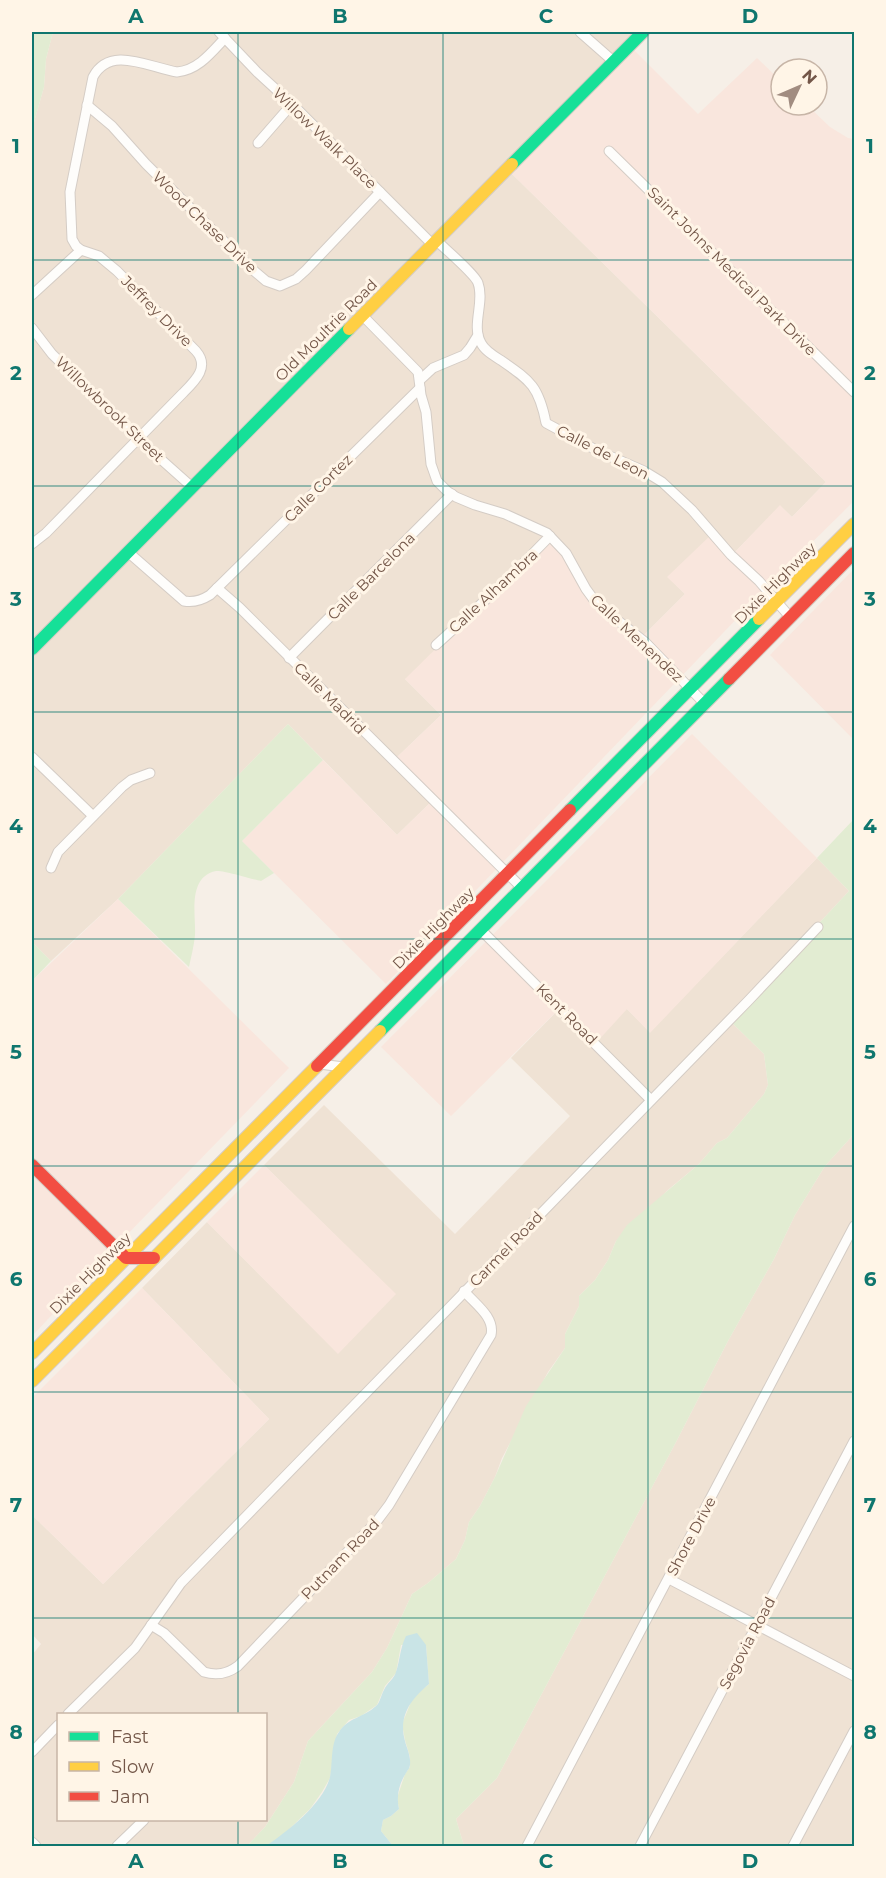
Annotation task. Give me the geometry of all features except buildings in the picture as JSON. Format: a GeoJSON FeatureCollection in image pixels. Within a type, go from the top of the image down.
{"type":"FeatureCollection","features":[{"type":"Feature","properties":{"kind":"main road","name":"Old Moultrie Road"},"geometry":{"type":"LineString","coordinates":[[32,649],[643,32]]}},
{"type":"Feature","properties":{"kind":"main road","name":"Dixie Highway"},"geometry":{"type":"LineString","coordinates":[[32,1353],[855,524]]}},
{"type":"Feature","properties":{"kind":"main road"},"geometry":{"type":"LineString","coordinates":[[32,1381],[855,553]]}},
{"type":"Feature","properties":{"kind":"main road"},"geometry":{"type":"LineString","coordinates":[[32,1165],[126,1258],[154,1258]]}},
{"type":"Feature","properties":{"kind":"street"},"geometry":{"type":"LineString","coordinates":[[580,32],[613,61]]}},
{"type":"Feature","properties":{"kind":"street"},"geometry":{"type":"LineString","coordinates":[[32,295],[81,250],[72,239],[70,192],[93,77],[101,65],[116,59],[177,72],[186,71],[203,61],[222,35]]}},
{"type":"Feature","properties":{"kind":"street","name":"Willow Walk Place"},"geometry":{"type":"LineString","coordinates":[[222,35],[256,72],[434,242]]}},
{"type":"Feature","properties":{"kind":"street"},"geometry":{"type":"LineString","coordinates":[[258,143],[292,104]]}},
{"type":"Feature","properties":{"kind":"street","name":"Wood Chase Drive"},"geometry":{"type":"LineString","coordinates":[[87,105],[112,126],[146,164],[253,270],[266,281],[280,286],[289,283],[301,274],[380,192]]}},
{"type":"Feature","properties":{"kind":"street","name":"Saint Johns Medical Park Drive"},"geometry":{"type":"LineString","coordinates":[[609,151],[854,392]]}},
{"type":"Feature","properties":{"kind":"street"},"geometry":{"type":"LineString","coordinates":[[420,384],[433,368],[464,354],[471,348],[478,335],[480,297],[477,280],[434,242]]}},
{"type":"Feature","properties":{"kind":"street","name":"Jeffrey Drive"},"geometry":{"type":"LineString","coordinates":[[81,250],[99,256],[117,271],[196,351],[202,360],[201,370],[195,380],[138,438]]}},
{"type":"Feature","properties":{"kind":"street","name":"Calle Menendez"},"geometry":{"type":"LineString","coordinates":[[362,315],[416,369],[426,412],[430,456],[435,477],[443,488],[476,505],[526,523],[550,536],[566,553],[597,604],[645,642],[705,704]]}},
{"type":"Feature","properties":{"kind":"street","name":"Willowbrook Street"},"geometry":{"type":"LineString","coordinates":[[32,328],[52,354],[192,487]]}},
{"type":"Feature","properties":{"kind":"street","name":"Calle de Leon"},"geometry":{"type":"LineString","coordinates":[[478,335],[484,347],[532,385],[542,402],[546,423],[662,482],[692,510],[790,617]]}},
{"type":"Feature","properties":{"kind":"street","name":"Calle Cortez"},"geometry":{"type":"LineString","coordinates":[[217,588],[420,384]]}},
{"type":"Feature","properties":{"kind":"street"},"geometry":{"type":"LineString","coordinates":[[32,544],[46,533],[138,438]]}},
{"type":"Feature","properties":{"kind":"street","name":"Calle Barcelona"},"geometry":{"type":"LineString","coordinates":[[289,658],[452,494]]}},
{"type":"Feature","properties":{"kind":"street","name":"Calle Alhambra"},"geometry":{"type":"LineString","coordinates":[[436,645],[504,584],[550,536]]}},
{"type":"Feature","properties":{"kind":"street"},"geometry":{"type":"LineString","coordinates":[[128,552],[184,601],[204,599],[217,588]]}},
{"type":"Feature","properties":{"kind":"street","name":"Calle Madrid"},"geometry":{"type":"LineString","coordinates":[[217,588],[522,888]]}},
{"type":"Feature","properties":{"kind":"street"},"geometry":{"type":"LineString","coordinates":[[32,757],[93,816]]}},
{"type":"Feature","properties":{"kind":"street"},"geometry":{"type":"LineString","coordinates":[[51,868],[58,852],[122,787],[131,780],[150,773]]}},
{"type":"Feature","properties":{"kind":"street","name":"Carmel Road"},"geometry":{"type":"LineString","coordinates":[[151,1625],[165,1603],[193,1571],[818,927]]}},
{"type":"Feature","properties":{"kind":"street","name":"Kent Road"},"geometry":{"type":"LineString","coordinates":[[481,930],[651,1100]]}},
{"type":"Feature","properties":{"kind":"street"},"geometry":{"type":"LineString","coordinates":[[319,1064],[344,1067]]}},
{"type":"Feature","properties":{"kind":"street","name":"Shore Drive"},"geometry":{"type":"LineString","coordinates":[[527,1846],[855,1226]]}},
{"type":"Feature","properties":{"kind":"street","name":"Putnam Road"},"geometry":{"type":"LineString","coordinates":[[151,1625],[164,1633],[204,1672],[226,1673],[237,1666],[364,1536],[389,1505],[491,1335],[489,1319],[464,1292]]}},
{"type":"Feature","properties":{"kind":"street","name":"Segovia Road"},"geometry":{"type":"LineString","coordinates":[[640,1846],[855,1441]]}},
{"type":"Feature","properties":{"kind":"street"},"geometry":{"type":"LineString","coordinates":[[669,1579],[855,1676]]}},
{"type":"Feature","properties":{"kind":"street"},"geometry":{"type":"LineString","coordinates":[[70,1713],[135,1648],[151,1625]]}},
{"type":"Feature","properties":{"kind":"street"},"geometry":{"type":"LineString","coordinates":[[32,1752],[57,1726]]}},
{"type":"Feature","properties":{"kind":"street"},"geometry":{"type":"LineString","coordinates":[[793,1846],[855,1731]]}},
{"type":"Feature","properties":{"kind":"street"},"geometry":{"type":"LineString","coordinates":[[117,1846],[143,1821]]}},
{"type":"Feature","properties":{"kind":"street"},"geometry":{"type":"LineString","coordinates":[[32,1842],[36,1846]]}},
{"type":"Feature","properties":{"kind":"shaded area"},"geometry":{"type":"Polygon","coordinates":[[[53,32],[637,32],[32,643],[32,129],[44,87],[46,59],[53,32]]]}},
{"type":"Feature","properties":{"kind":"shaded area"},"geometry":{"type":"Polygon","coordinates":[[[632,48],[698,114],[757,58],[769,70],[769,117],[820,117],[830,127],[854,139],[854,501],[772,582],[386,984],[242,841],[323,760],[397,835],[433,800],[395,759],[441,715],[405,679],[548,538],[575,567],[597,607],[640,639],[685,594],[667,577],[713,533],[734,553],[780,505],[792,517],[826,482],[510,172],[632,48]]]}},
{"type":"Feature","properties":{"kind":"shaded area"},"geometry":{"type":"Polygon","coordinates":[[[510,172],[826,482],[792,517],[780,506],[734,553],[668,577],[685,594],[640,639],[405,679],[441,715],[395,759],[433,800],[397,835],[288,724],[118,899],[51,961],[32,942],[32,655],[510,172]]]}},
{"type":"Feature","properties":{"kind":"shaded area"},"geometry":{"type":"Polygon","coordinates":[[[854,569],[854,740],[770,655],[854,569]]]}},
{"type":"Feature","properties":{"kind":"shaded area"},"geometry":{"type":"Polygon","coordinates":[[[692,734],[817,858],[650,1033],[627,1009],[595,1044],[559,1009],[451,1116],[381,1047],[692,734]]]}},
{"type":"Feature","properties":{"kind":"shaded area"},"geometry":{"type":"Polygon","coordinates":[[[817,858],[849,891],[729,1020],[764,1054],[768,1085],[764,1094],[727,1138],[717,1143],[699,1164],[669,1189],[616,1241],[608,1260],[595,1280],[579,1296],[579,1306],[565,1334],[565,1348],[548,1372],[502,1458],[495,1477],[469,1522],[465,1540],[456,1559],[412,1594],[387,1648],[372,1672],[308,1741],[294,1782],[265,1827],[247,1846],[32,1846],[32,1655],[41,1644],[32,1634],[32,1515],[103,1584],[269,1419],[142,1288],[207,1222],[338,1353],[395,1294],[264,1165],[324,1105],[455,1234],[570,1116],[511,1058],[560,1008],[627,1009],[650,1032],[817,858]]]}},
{"type":"Feature","properties":{"kind":"shaded area"},"geometry":{"type":"Polygon","coordinates":[[[118,899],[289,1068],[118,1244],[32,1158],[32,981],[118,899]]]}},
{"type":"Feature","properties":{"kind":"shaded area"},"geometry":{"type":"Polygon","coordinates":[[[854,1134],[854,1846],[464,1846],[456,1819],[497,1778],[728,1341],[774,1259],[795,1215],[825,1166],[854,1134]]]}},
{"type":"Feature","properties":{"kind":"shaded area"},"geometry":{"type":"Polygon","coordinates":[[[264,1165],[396,1294],[338,1354],[207,1222],[264,1165]]]}},
{"type":"Feature","properties":{"kind":"shaded area"},"geometry":{"type":"Polygon","coordinates":[[[32,1172],[112,1251],[32,1336],[32,1172]]]}},
{"type":"Feature","properties":{"kind":"shaded area"},"geometry":{"type":"Polygon","coordinates":[[[142,1288],[269,1419],[103,1584],[32,1515],[32,1398],[142,1288]]]}},
{"type":"Feature","properties":{"kind":"green space"},"geometry":{"type":"Polygon","coordinates":[[[32,32],[53,32],[46,59],[44,87],[32,129],[32,32]]]}},
{"type":"Feature","properties":{"kind":"green space"},"geometry":{"type":"Polygon","coordinates":[[[288,724],[323,760],[242,841],[274,873],[261,881],[216,871],[201,881],[195,898],[195,935],[189,967],[118,899],[288,724]]]}},
{"type":"Feature","properties":{"kind":"green space"},"geometry":{"type":"Polygon","coordinates":[[[854,819],[854,1134],[825,1166],[795,1215],[774,1259],[728,1341],[497,1778],[456,1819],[464,1846],[393,1846],[381,1831],[383,1820],[399,1809],[397,1798],[405,1774],[410,1767],[410,1757],[402,1724],[413,1697],[429,1684],[426,1645],[401,1645],[396,1673],[385,1686],[377,1705],[361,1716],[349,1720],[337,1734],[330,1778],[310,1809],[283,1835],[266,1846],[247,1846],[265,1827],[294,1782],[308,1741],[372,1672],[387,1648],[412,1594],[456,1559],[465,1540],[469,1522],[495,1477],[526,1406],[565,1348],[565,1334],[579,1306],[579,1296],[595,1280],[627,1225],[699,1164],[717,1143],[727,1138],[764,1094],[768,1085],[764,1054],[729,1020],[849,891],[817,858],[854,819]]]}},
{"type":"Feature","properties":{"kind":"green space"},"geometry":{"type":"Polygon","coordinates":[[[32,942],[51,961],[32,981],[32,942]]]}},
{"type":"Feature","properties":{"kind":"water"},"geometry":{"type":"Polygon","coordinates":[[[417,1633],[426,1645],[429,1684],[412,1702],[403,1724],[410,1765],[399,1790],[399,1809],[383,1820],[381,1831],[393,1846],[266,1846],[294,1825],[320,1797],[330,1777],[336,1737],[347,1723],[377,1705],[395,1674],[406,1636],[417,1633]]]}},
{"type":"Feature","properties":{"kind":"traffic: fast"},"geometry":{"type":"LineString","coordinates":[[512,164],[643,32]]}},
{"type":"Feature","properties":{"kind":"traffic: fast"},"geometry":{"type":"LineString","coordinates":[[32,649],[349,329]]}},
{"type":"Feature","properties":{"kind":"traffic: fast"},"geometry":{"type":"LineString","coordinates":[[570,810],[759,619]]}},
{"type":"Feature","properties":{"kind":"traffic: fast"},"geometry":{"type":"LineString","coordinates":[[380,1031],[729,679]]}},
{"type":"Feature","properties":{"kind":"traffic: slow"},"geometry":{"type":"LineString","coordinates":[[349,329],[512,164]]}},
{"type":"Feature","properties":{"kind":"traffic: slow"},"geometry":{"type":"LineString","coordinates":[[759,619],[854,524]]}},
{"type":"Feature","properties":{"kind":"traffic: slow"},"geometry":{"type":"LineString","coordinates":[[32,1381],[380,1031]]}},
{"type":"Feature","properties":{"kind":"traffic: slow"},"geometry":{"type":"LineString","coordinates":[[32,1353],[317,1066]]}},
{"type":"Feature","properties":{"kind":"traffic: jam"},"geometry":{"type":"LineString","coordinates":[[729,679],[854,553]]}},
{"type":"Feature","properties":{"kind":"traffic: jam"},"geometry":{"type":"LineString","coordinates":[[317,1066],[570,810]]}},
{"type":"Feature","properties":{"kind":"traffic: jam"},"geometry":{"type":"LineString","coordinates":[[32,1165],[126,1258],[154,1258]]}}]}
